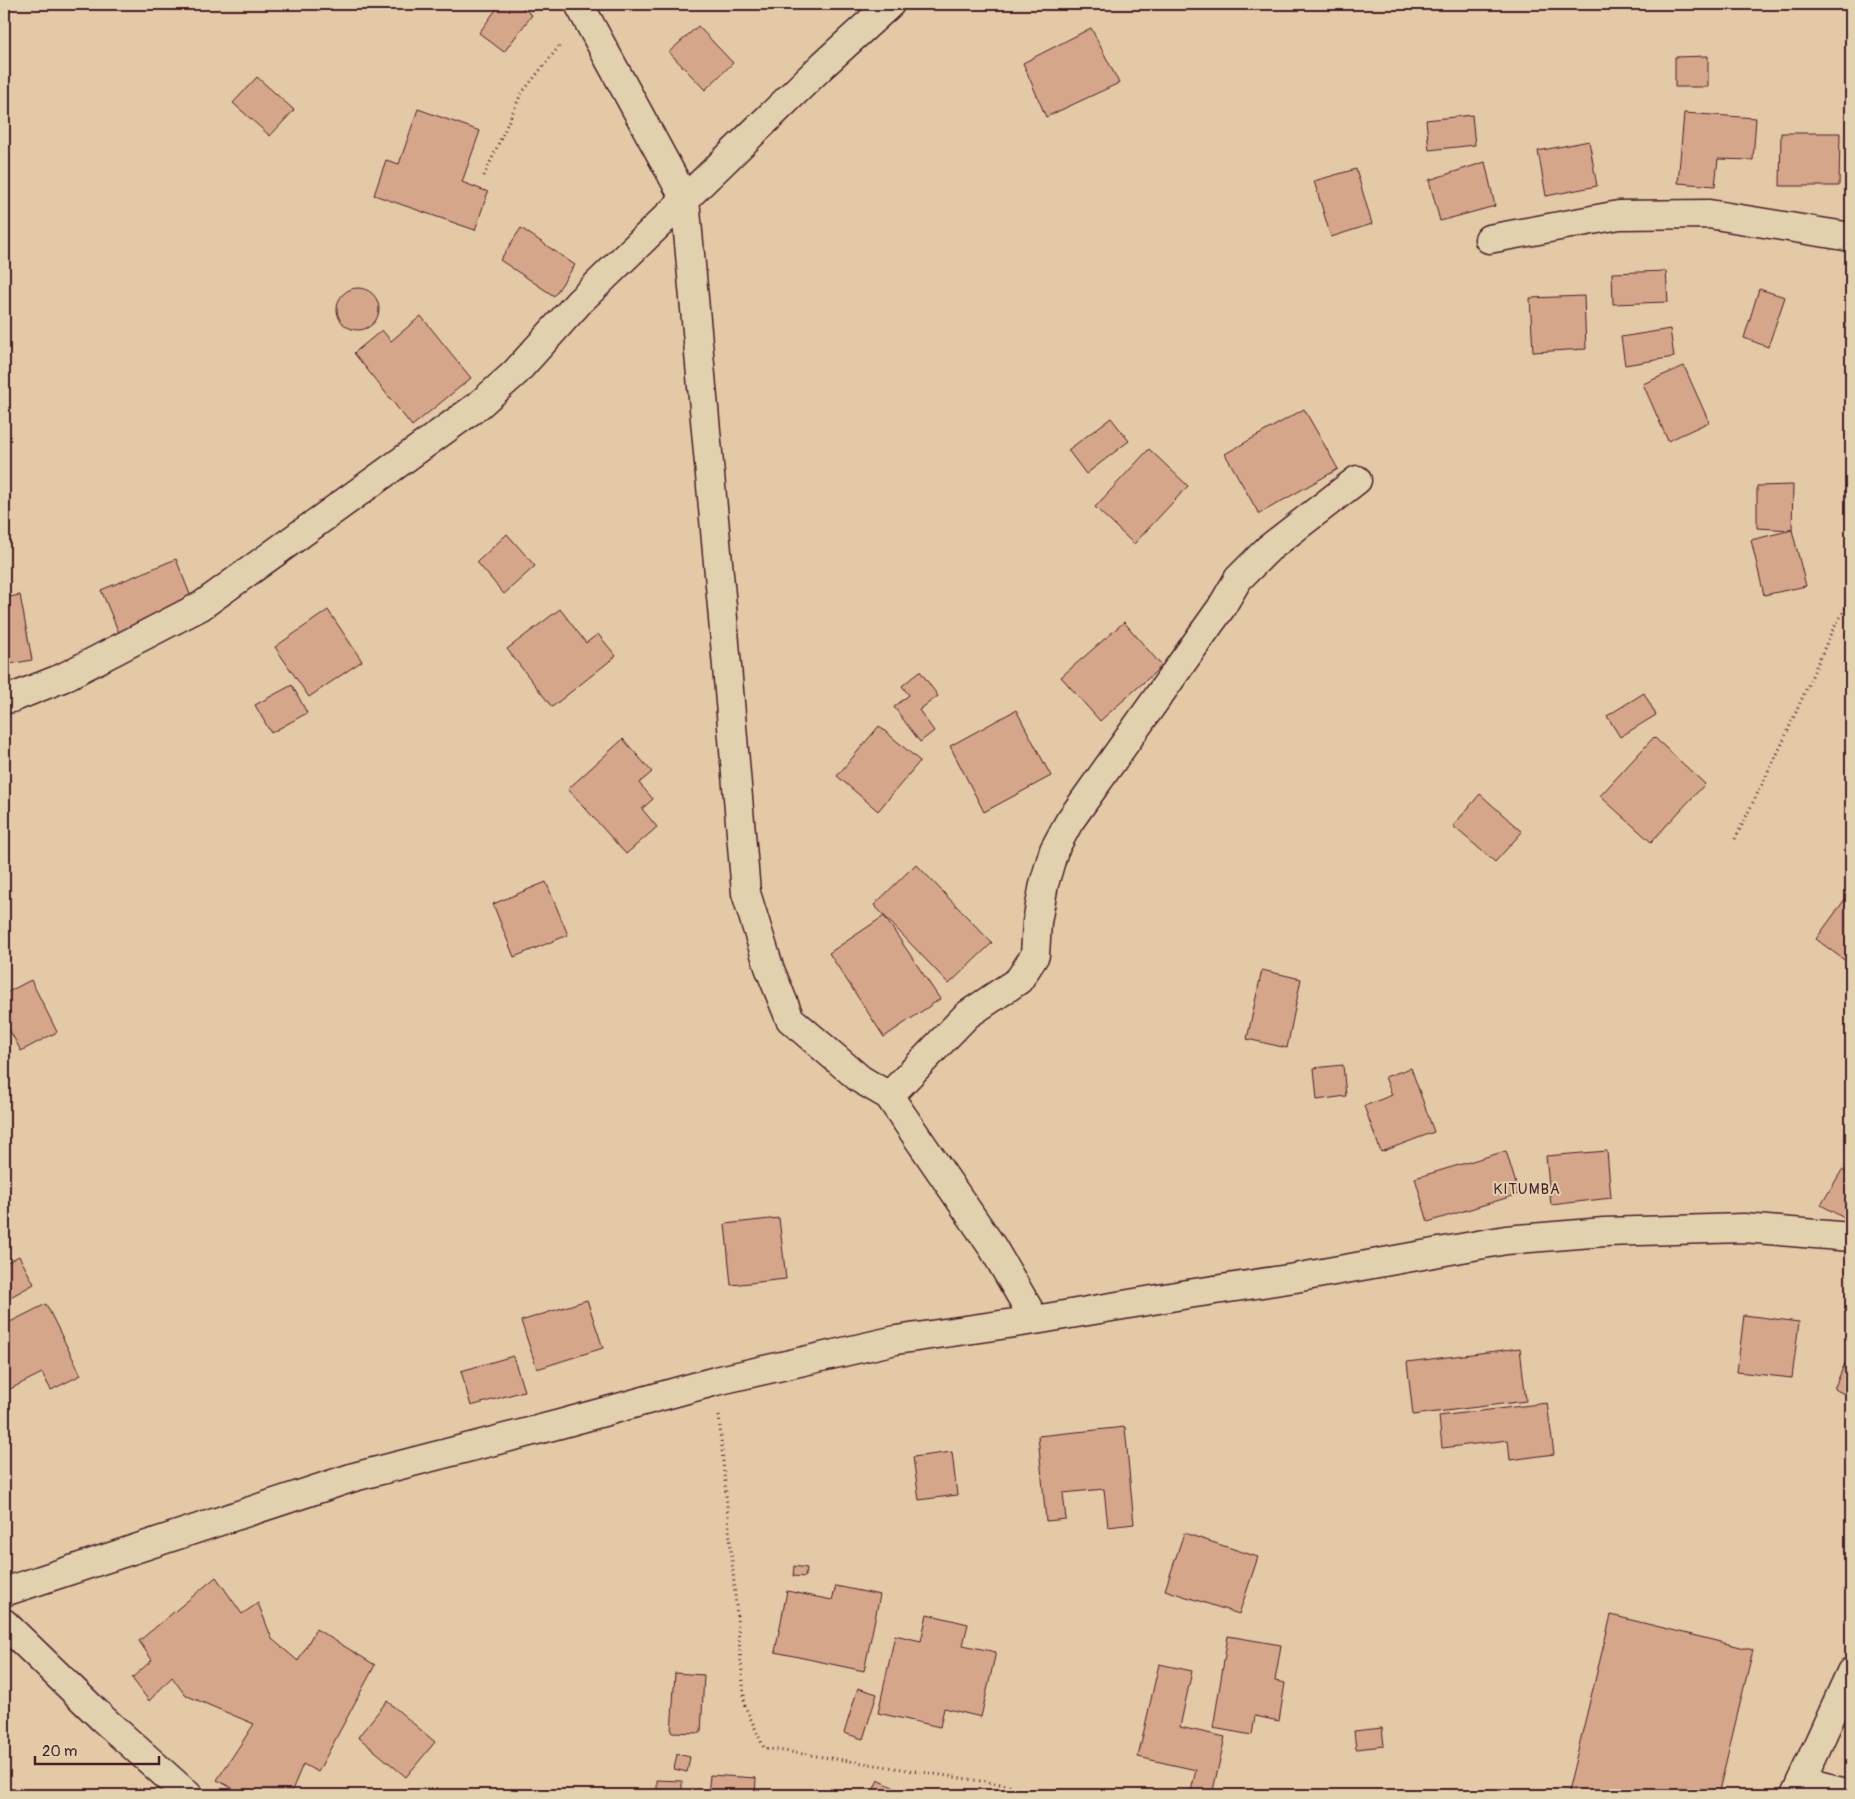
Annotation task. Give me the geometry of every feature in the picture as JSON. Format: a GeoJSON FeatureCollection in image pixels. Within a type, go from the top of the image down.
{"type":"FeatureCollection","features":[{"type":"Feature","properties":{"kind":"street"},"geometry":{"type":"LineString","coordinates":[[4,699],[12,698],[62,678],[201,606],[479,405],[515,373],[580,301],[824,64],[890,4]]}},
{"type":"Feature","properties":{"kind":"street"},"geometry":{"type":"LineString","coordinates":[[582,9],[685,199],[746,893],[769,967],[790,1019],[860,1079],[889,1096],[993,1248],[1035,1320]]}},
{"type":"Feature","properties":{"kind":"street"},"geometry":{"type":"LineString","coordinates":[[1489,239],[1619,215],[1699,214],[1851,237]]}},
{"type":"Feature","properties":{"kind":"street"},"geometry":{"type":"LineString","coordinates":[[889,1096],[967,1015],[1019,980],[1035,955],[1037,922],[1044,884],[1057,843],[1069,822],[1221,608],[1238,579],[1268,549],[1357,480]]}},
{"type":"Feature","properties":{"kind":"street"},"geometry":{"type":"LineString","coordinates":[[4,1592],[354,1477],[560,1424],[716,1381],[896,1340],[1035,1320],[1295,1278],[1506,1240],[1604,1232],[1744,1228],[1851,1237]]}},
{"type":"Feature","properties":{"kind":"street"},"geometry":{"type":"LineString","coordinates":[[4,1623],[103,1719],[188,1795]]}},
{"type":"Feature","properties":{"kind":"street"},"geometry":{"type":"LineString","coordinates":[[1851,1672],[1798,1789],[1851,1794]]}},
{"type":"Feature","properties":{"kind":"path"},"geometry":{"type":"LineString","coordinates":[[484,176],[521,94],[582,9]]}},
{"type":"Feature","properties":{"kind":"path"},"geometry":{"type":"LineString","coordinates":[[1735,839],[1781,746],[1831,633],[1851,599]]}},
{"type":"Feature","properties":{"kind":"path"},"geometry":{"type":"LineString","coordinates":[[716,1381],[746,1706],[764,1748],[1007,1785],[1030,1795]]}},
{"type":"Feature","properties":{"kind":"building"},"geometry":{"type":"Polygon","coordinates":[[[500,4],[518,4],[532,15],[504,52],[479,33],[500,4]]]}},
{"type":"Feature","properties":{"kind":"building"},"geometry":{"type":"Polygon","coordinates":[[[698,26],[733,63],[705,90],[669,52],[698,26]]]}},
{"type":"Feature","properties":{"kind":"building"},"geometry":{"type":"Polygon","coordinates":[[[1091,28],[1119,83],[1046,117],[1023,63],[1091,28]]]}},
{"type":"Feature","properties":{"kind":"building"},"geometry":{"type":"Polygon","coordinates":[[[1708,56],[1708,87],[1675,87],[1675,57],[1708,56]]]}},
{"type":"Feature","properties":{"kind":"building"},"geometry":{"type":"Polygon","coordinates":[[[257,77],[294,110],[270,136],[233,103],[257,77]]]}},
{"type":"Feature","properties":{"kind":"building"},"geometry":{"type":"Polygon","coordinates":[[[418,109],[480,131],[462,182],[488,192],[475,230],[374,195],[386,160],[399,164],[418,109]]]}},
{"type":"Feature","properties":{"kind":"building"},"geometry":{"type":"Polygon","coordinates":[[[1684,113],[1756,118],[1753,160],[1718,159],[1715,186],[1678,183],[1684,113]]]}},
{"type":"Feature","properties":{"kind":"building"},"geometry":{"type":"Polygon","coordinates":[[[1472,115],[1475,145],[1429,150],[1426,120],[1472,115]]]}},
{"type":"Feature","properties":{"kind":"building"},"geometry":{"type":"Polygon","coordinates":[[[1781,133],[1840,133],[1839,186],[1780,186],[1781,133]]]}},
{"type":"Feature","properties":{"kind":"building"},"geometry":{"type":"Polygon","coordinates":[[[1589,141],[1597,186],[1546,196],[1538,151],[1589,141]]]}},
{"type":"Feature","properties":{"kind":"building"},"geometry":{"type":"Polygon","coordinates":[[[1485,162],[1495,206],[1440,221],[1429,180],[1485,162]]]}},
{"type":"Feature","properties":{"kind":"building"},"geometry":{"type":"Polygon","coordinates":[[[1356,169],[1372,224],[1331,237],[1314,181],[1356,169]]]}},
{"type":"Feature","properties":{"kind":"building"},"geometry":{"type":"Polygon","coordinates":[[[521,228],[575,265],[554,296],[500,260],[521,228]]]}},
{"type":"Feature","properties":{"kind":"building"},"geometry":{"type":"Polygon","coordinates":[[[1666,271],[1668,302],[1613,304],[1612,273],[1666,271]]]}},
{"type":"Feature","properties":{"kind":"building"},"geometry":{"type":"Polygon","coordinates":[[[362,288],[370,291],[376,297],[379,309],[376,321],[370,327],[354,330],[346,327],[340,321],[337,305],[340,297],[346,291],[362,288]]]}},
{"type":"Feature","properties":{"kind":"building"},"geometry":{"type":"Polygon","coordinates":[[[1759,289],[1785,297],[1768,347],[1744,338],[1759,289]]]}},
{"type":"Feature","properties":{"kind":"building"},"geometry":{"type":"Polygon","coordinates":[[[1584,296],[1586,349],[1533,352],[1530,298],[1584,296]]]}},
{"type":"Feature","properties":{"kind":"building"},"geometry":{"type":"Polygon","coordinates":[[[421,316],[471,378],[412,426],[354,353],[382,330],[391,341],[421,316]]]}},
{"type":"Feature","properties":{"kind":"building"},"geometry":{"type":"Polygon","coordinates":[[[1670,329],[1674,357],[1625,365],[1621,337],[1670,329]]]}},
{"type":"Feature","properties":{"kind":"building"},"geometry":{"type":"Polygon","coordinates":[[[1684,366],[1709,422],[1668,441],[1643,384],[1684,366]]]}},
{"type":"Feature","properties":{"kind":"building"},"geometry":{"type":"Polygon","coordinates":[[[1304,409],[1338,469],[1259,514],[1225,454],[1304,409]]]}},
{"type":"Feature","properties":{"kind":"building"},"geometry":{"type":"Polygon","coordinates":[[[1111,418],[1129,441],[1086,474],[1068,450],[1111,418]]]}},
{"type":"Feature","properties":{"kind":"building"},"geometry":{"type":"Polygon","coordinates":[[[1149,449],[1188,486],[1134,544],[1095,507],[1149,449]]]}},
{"type":"Feature","properties":{"kind":"building"},"geometry":{"type":"Polygon","coordinates":[[[1793,485],[1792,530],[1757,528],[1757,486],[1793,485]]]}},
{"type":"Feature","properties":{"kind":"building"},"geometry":{"type":"Polygon","coordinates":[[[1792,530],[1806,586],[1764,595],[1751,540],[1792,530]]]}},
{"type":"Feature","properties":{"kind":"building"},"geometry":{"type":"Polygon","coordinates":[[[507,534],[535,566],[504,594],[477,562],[507,534]]]}},
{"type":"Feature","properties":{"kind":"building"},"geometry":{"type":"Polygon","coordinates":[[[176,559],[193,602],[119,633],[101,590],[176,559]]]}},
{"type":"Feature","properties":{"kind":"building"},"geometry":{"type":"Polygon","coordinates":[[[20,595],[32,660],[4,665],[4,598],[20,595]]]}},
{"type":"Feature","properties":{"kind":"building"},"geometry":{"type":"Polygon","coordinates":[[[560,609],[586,643],[598,634],[616,656],[552,707],[507,649],[560,609]]]}},
{"type":"Feature","properties":{"kind":"building"},"geometry":{"type":"Polygon","coordinates":[[[328,610],[362,661],[309,697],[275,647],[328,610]]]}},
{"type":"Feature","properties":{"kind":"building"},"geometry":{"type":"Polygon","coordinates":[[[1124,622],[1162,666],[1100,721],[1061,677],[1124,622]]]}},
{"type":"Feature","properties":{"kind":"building"},"geometry":{"type":"Polygon","coordinates":[[[920,671],[938,696],[919,710],[934,731],[920,742],[894,707],[909,695],[902,686],[920,671]]]}},
{"type":"Feature","properties":{"kind":"building"},"geometry":{"type":"Polygon","coordinates":[[[292,685],[307,713],[271,733],[255,705],[292,685]]]}},
{"type":"Feature","properties":{"kind":"building"},"geometry":{"type":"Polygon","coordinates":[[[1644,693],[1656,715],[1620,737],[1607,716],[1644,693]]]}},
{"type":"Feature","properties":{"kind":"building"},"geometry":{"type":"Polygon","coordinates":[[[1016,710],[1051,776],[984,812],[950,746],[1016,710]]]}},
{"type":"Feature","properties":{"kind":"building"},"geometry":{"type":"Polygon","coordinates":[[[879,726],[920,761],[878,811],[837,776],[879,726]]]}},
{"type":"Feature","properties":{"kind":"building"},"geometry":{"type":"Polygon","coordinates":[[[1654,737],[1705,784],[1651,842],[1600,796],[1654,737]]]}},
{"type":"Feature","properties":{"kind":"building"},"geometry":{"type":"Polygon","coordinates":[[[623,739],[652,772],[639,783],[653,799],[642,809],[657,827],[626,854],[568,789],[623,739]]]}},
{"type":"Feature","properties":{"kind":"building"},"geometry":{"type":"Polygon","coordinates":[[[1480,794],[1522,832],[1495,862],[1453,826],[1480,794]]]}},
{"type":"Feature","properties":{"kind":"building"},"geometry":{"type":"Polygon","coordinates":[[[916,864],[992,943],[949,984],[874,905],[916,864]]]}},
{"type":"Feature","properties":{"kind":"building"},"geometry":{"type":"Polygon","coordinates":[[[546,882],[568,935],[514,957],[493,904],[546,882]]]}},
{"type":"Feature","properties":{"kind":"building"},"geometry":{"type":"Polygon","coordinates":[[[1851,891],[1851,965],[1816,939],[1851,891]]]}},
{"type":"Feature","properties":{"kind":"building"},"geometry":{"type":"Polygon","coordinates":[[[884,916],[940,999],[884,1037],[829,953],[884,916]]]}},
{"type":"Feature","properties":{"kind":"building"},"geometry":{"type":"Polygon","coordinates":[[[1262,970],[1301,979],[1287,1048],[1247,1039],[1262,970]]]}},
{"type":"Feature","properties":{"kind":"building"},"geometry":{"type":"Polygon","coordinates":[[[31,980],[57,1032],[21,1051],[9,1029],[4,1031],[4,994],[31,980]]]}},
{"type":"Feature","properties":{"kind":"building"},"geometry":{"type":"Polygon","coordinates":[[[1343,1065],[1346,1096],[1317,1100],[1314,1068],[1343,1065]]]}},
{"type":"Feature","properties":{"kind":"building"},"geometry":{"type":"Polygon","coordinates":[[[1411,1068],[1434,1132],[1381,1152],[1364,1106],[1392,1095],[1385,1077],[1411,1068]]]}},
{"type":"Feature","properties":{"kind":"building"},"geometry":{"type":"Polygon","coordinates":[[[1506,1151],[1519,1194],[1428,1222],[1415,1178],[1506,1151]]]}},
{"type":"Feature","properties":{"kind":"building"},"geometry":{"type":"Polygon","coordinates":[[[1607,1151],[1611,1198],[1551,1205],[1546,1156],[1607,1151]]]}},
{"type":"Feature","properties":{"kind":"building"},"geometry":{"type":"Polygon","coordinates":[[[1842,1170],[1851,1175],[1851,1222],[1821,1205],[1842,1170]]]}},
{"type":"Feature","properties":{"kind":"building"},"geometry":{"type":"Polygon","coordinates":[[[779,1218],[786,1279],[731,1285],[725,1224],[779,1218]]]}},
{"type":"Feature","properties":{"kind":"building"},"geometry":{"type":"Polygon","coordinates":[[[19,1256],[34,1284],[7,1299],[4,1293],[4,1264],[19,1256]]]}},
{"type":"Feature","properties":{"kind":"building"},"geometry":{"type":"Polygon","coordinates":[[[587,1300],[603,1348],[537,1369],[521,1321],[587,1300]]]}},
{"type":"Feature","properties":{"kind":"building"},"geometry":{"type":"Polygon","coordinates":[[[46,1304],[81,1375],[51,1390],[42,1373],[4,1392],[4,1325],[46,1304]]]}},
{"type":"Feature","properties":{"kind":"building"},"geometry":{"type":"Polygon","coordinates":[[[1744,1315],[1799,1322],[1792,1378],[1737,1372],[1744,1315]]]}},
{"type":"Feature","properties":{"kind":"building"},"geometry":{"type":"Polygon","coordinates":[[[1520,1348],[1526,1401],[1413,1415],[1407,1362],[1520,1348]]]}},
{"type":"Feature","properties":{"kind":"building"},"geometry":{"type":"Polygon","coordinates":[[[1851,1349],[1851,1397],[1834,1389],[1851,1349]]]}},
{"type":"Feature","properties":{"kind":"building"},"geometry":{"type":"Polygon","coordinates":[[[513,1356],[524,1391],[471,1406],[461,1371],[513,1356]]]}},
{"type":"Feature","properties":{"kind":"building"},"geometry":{"type":"Polygon","coordinates":[[[1547,1403],[1554,1454],[1510,1460],[1508,1440],[1442,1448],[1439,1416],[1547,1403]]]}},
{"type":"Feature","properties":{"kind":"building"},"geometry":{"type":"Polygon","coordinates":[[[1125,1427],[1134,1524],[1108,1527],[1104,1489],[1063,1493],[1066,1519],[1046,1521],[1038,1436],[1125,1427]]]}},
{"type":"Feature","properties":{"kind":"building"},"geometry":{"type":"Polygon","coordinates":[[[952,1452],[957,1495],[919,1500],[913,1457],[952,1452]]]}},
{"type":"Feature","properties":{"kind":"building"},"geometry":{"type":"Polygon","coordinates":[[[1184,1533],[1258,1557],[1239,1614],[1165,1590],[1184,1533]]]}},
{"type":"Feature","properties":{"kind":"building"},"geometry":{"type":"Polygon","coordinates":[[[794,1566],[807,1568],[805,1577],[793,1576],[794,1566]]]}},
{"type":"Feature","properties":{"kind":"building"},"geometry":{"type":"Polygon","coordinates":[[[216,1577],[242,1614],[258,1603],[272,1639],[298,1661],[316,1629],[375,1665],[318,1772],[303,1764],[290,1795],[245,1795],[217,1780],[254,1724],[185,1695],[172,1677],[149,1701],[132,1678],[152,1660],[139,1641],[216,1577]]]}},
{"type":"Feature","properties":{"kind":"building"},"geometry":{"type":"Polygon","coordinates":[[[836,1586],[880,1595],[864,1671],[775,1652],[787,1591],[832,1600],[836,1586]]]}},
{"type":"Feature","properties":{"kind":"building"},"geometry":{"type":"Polygon","coordinates":[[[927,1614],[968,1624],[963,1645],[996,1652],[981,1717],[944,1708],[940,1727],[878,1713],[895,1635],[921,1641],[927,1614]]]}},
{"type":"Feature","properties":{"kind":"building"},"geometry":{"type":"Polygon","coordinates":[[[1611,1615],[1753,1650],[1718,1795],[1567,1795],[1611,1615]]]}},
{"type":"Feature","properties":{"kind":"building"},"geometry":{"type":"Polygon","coordinates":[[[1228,1636],[1281,1645],[1275,1681],[1285,1683],[1279,1721],[1255,1716],[1252,1735],[1213,1728],[1228,1636]]]}},
{"type":"Feature","properties":{"kind":"building"},"geometry":{"type":"Polygon","coordinates":[[[1159,1664],[1192,1671],[1180,1727],[1225,1737],[1212,1795],[1190,1795],[1196,1770],[1138,1757],[1159,1664]]]}},
{"type":"Feature","properties":{"kind":"building"},"geometry":{"type":"Polygon","coordinates":[[[675,1673],[704,1675],[701,1733],[671,1732],[675,1673]]]}},
{"type":"Feature","properties":{"kind":"building"},"geometry":{"type":"Polygon","coordinates":[[[858,1688],[877,1694],[863,1739],[844,1733],[858,1688]]]}},
{"type":"Feature","properties":{"kind":"building"},"geometry":{"type":"Polygon","coordinates":[[[387,1701],[435,1742],[406,1777],[358,1737],[387,1701]]]}},
{"type":"Feature","properties":{"kind":"building"},"geometry":{"type":"Polygon","coordinates":[[[1382,1728],[1384,1746],[1356,1749],[1354,1731],[1382,1728]]]}},
{"type":"Feature","properties":{"kind":"building"},"geometry":{"type":"Polygon","coordinates":[[[677,1754],[690,1757],[687,1772],[674,1769],[677,1754]]]}},
{"type":"Feature","properties":{"kind":"building"},"geometry":{"type":"Polygon","coordinates":[[[710,1775],[756,1778],[755,1795],[708,1795],[710,1775]]]}},
{"type":"Feature","properties":{"kind":"building"},"geometry":{"type":"Polygon","coordinates":[[[657,1780],[682,1781],[682,1795],[657,1795],[657,1780]]]}},
{"type":"Feature","properties":{"kind":"building"},"geometry":{"type":"Polygon","coordinates":[[[878,1780],[909,1795],[871,1795],[878,1780]]]}},
{"type":"Feature","properties":{"kind":"district","name":"KITUMBA"},"geometry":{"type":"Point","coordinates":[1527,1189]}}]}
